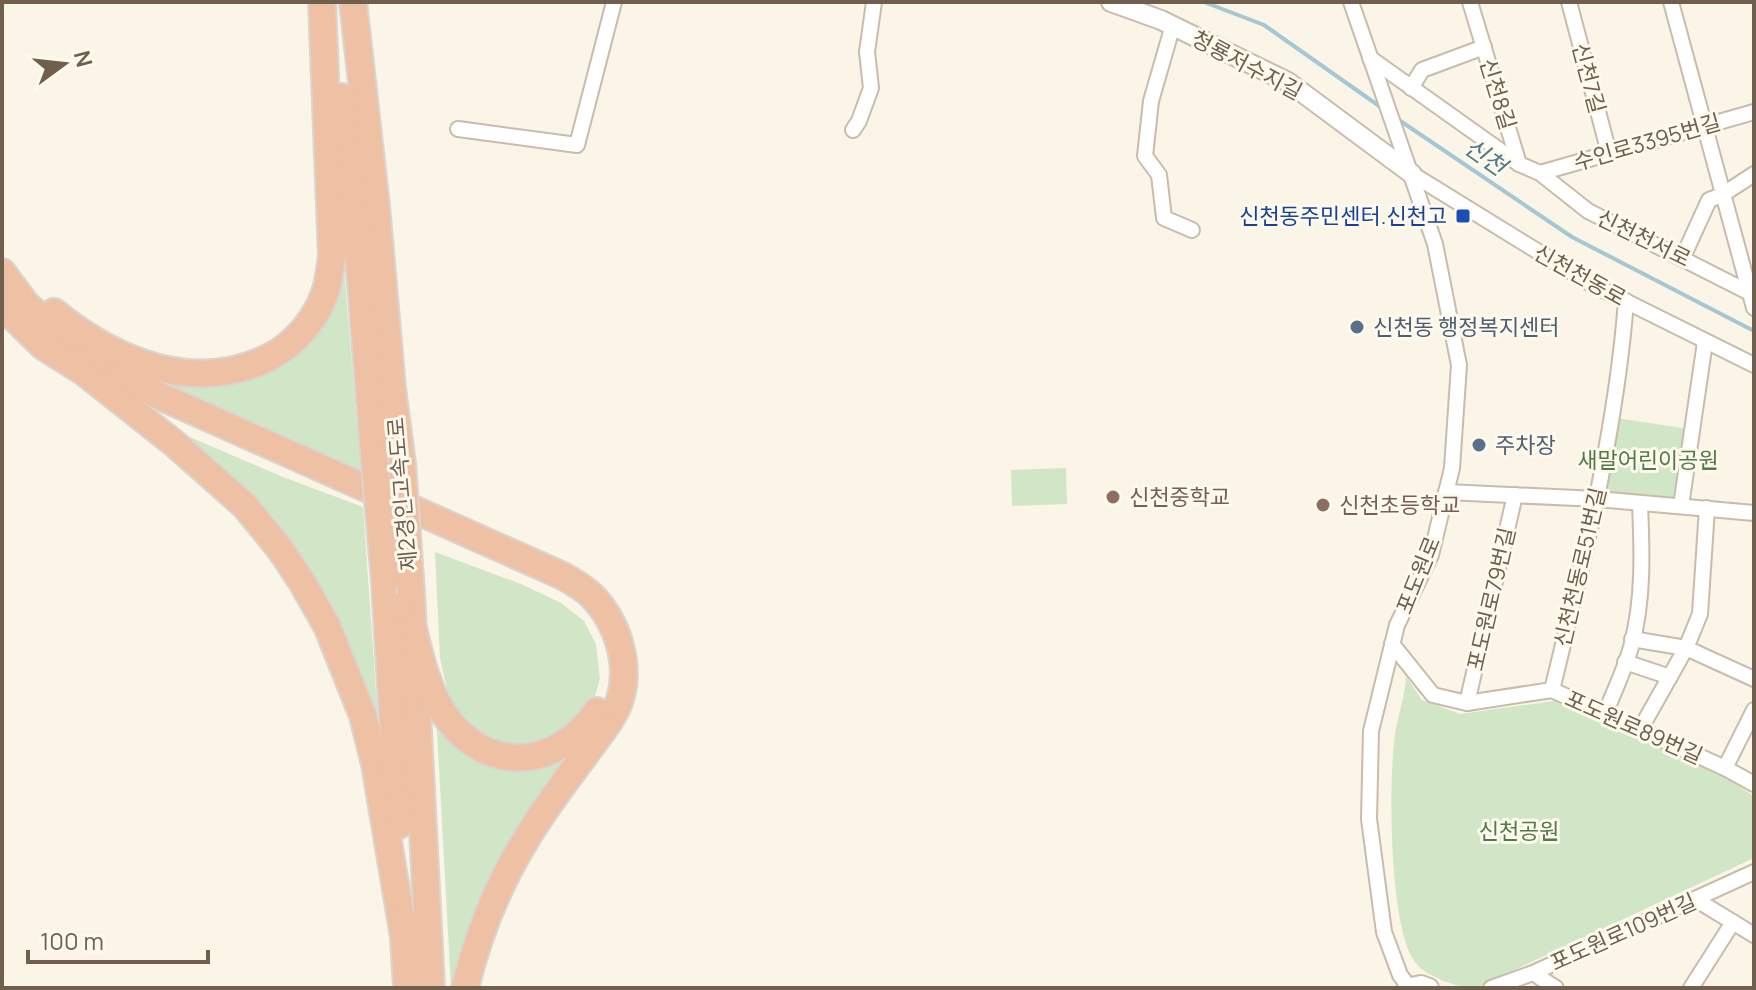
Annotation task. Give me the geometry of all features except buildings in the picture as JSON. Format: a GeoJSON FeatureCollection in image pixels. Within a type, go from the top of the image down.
{"type":"FeatureCollection","features":[{"type":"Feature","properties":{"kind":"highway"},"geometry":{"type":"LineString","coordinates":[[2,271],[71,325],[126,356],[174,372],[223,374],[251,366],[280,352],[300,334],[316,313],[326,291],[332,257],[322,2]]}},
{"type":"Feature","properties":{"kind":"highway","name":"제2경인고속도로"},"geometry":{"type":"LineString","coordinates":[[331,2],[361,282],[385,582],[407,988]]}},
{"type":"Feature","properties":{"kind":"highway","name":"제2경인고속도로"},"geometry":{"type":"LineString","coordinates":[[353,2],[402,464],[431,988]]}},
{"type":"Feature","properties":{"kind":"highway"},"geometry":{"type":"LineString","coordinates":[[2,271],[26,304],[75,349],[126,381],[563,576],[591,594],[611,619],[620,644],[623,666],[620,699],[600,734],[525,840],[494,896],[474,950],[465,988]]}},
{"type":"Feature","properties":{"kind":"highway"},"geometry":{"type":"LineString","coordinates":[[2,306],[43,346],[84,372],[175,444],[245,506],[280,549],[327,626],[363,716],[375,764],[404,937]]}},
{"type":"Feature","properties":{"kind":"highway"},"geometry":{"type":"LineString","coordinates":[[84,372],[555,588],[579,605],[594,623],[604,643],[608,663],[600,705],[579,734],[560,748],[530,758],[481,749],[446,717],[433,695],[422,668],[413,628]]}},
{"type":"Feature","properties":{"kind":"street"},"geometry":{"type":"LineString","coordinates":[[458,129],[577,145],[614,2]]}},
{"type":"Feature","properties":{"kind":"street"},"geometry":{"type":"LineString","coordinates":[[853,130],[871,88],[867,52],[874,2]]}},
{"type":"Feature","properties":{"kind":"street","name":"청룡저수지길"},"geometry":{"type":"LineString","coordinates":[[1111,2],[1173,25],[1288,82],[1410,168]]}},
{"type":"Feature","properties":{"kind":"street","name":"신천8길"},"geometry":{"type":"LineString","coordinates":[[1470,2],[1519,164]]}},
{"type":"Feature","properties":{"kind":"street","name":"신천7길"},"geometry":{"type":"LineString","coordinates":[[1569,2],[1609,153]]}},
{"type":"Feature","properties":{"kind":"street"},"geometry":{"type":"LineString","coordinates":[[1671,2],[1754,308]]}},
{"type":"Feature","properties":{"kind":"street"},"geometry":{"type":"LineString","coordinates":[[1355,3],[1372,63],[1519,164],[1540,173]]}},
{"type":"Feature","properties":{"kind":"street"},"geometry":{"type":"LineString","coordinates":[[1173,25],[1151,101],[1145,156],[1159,175],[1164,218],[1192,230]]}},
{"type":"Feature","properties":{"kind":"street"},"geometry":{"type":"LineString","coordinates":[[1411,88],[1422,70],[1484,47]]}},
{"type":"Feature","properties":{"kind":"street","name":"포도원로"},"geometry":{"type":"LineString","coordinates":[[1372,63],[1435,244],[1459,365],[1452,468],[1431,555],[1397,625],[1371,731],[1369,819],[1384,932],[1408,988]]}},
{"type":"Feature","properties":{"kind":"street","name":"수인로3395번길"},"geometry":{"type":"LineString","coordinates":[[1540,173],[1754,112]]}},
{"type":"Feature","properties":{"kind":"street","name":"신천천동로"},"geometry":{"type":"LineString","coordinates":[[1410,168],[1589,283],[1754,365]]}},
{"type":"Feature","properties":{"kind":"street","name":"신천천서로"},"geometry":{"type":"LineString","coordinates":[[1540,173],[1588,211],[1752,294]]}},
{"type":"Feature","properties":{"kind":"street"},"geometry":{"type":"LineString","coordinates":[[1683,257],[1709,200],[1754,174]]}},
{"type":"Feature","properties":{"kind":"street","name":"신천천동로51번길"},"geometry":{"type":"LineString","coordinates":[[1552,690],[1597,499],[1626,301]]}},
{"type":"Feature","properties":{"kind":"street"},"geometry":{"type":"LineString","coordinates":[[1681,506],[1705,342]]}},
{"type":"Feature","properties":{"kind":"street","name":"포도원로79번길"},"geometry":{"type":"LineString","coordinates":[[1446,492],[1597,499],[1754,513]]}},
{"type":"Feature","properties":{"kind":"street","name":"포도원로79번길"},"geometry":{"type":"LineString","coordinates":[[1467,703],[1515,495]]}},
{"type":"Feature","properties":{"kind":"street"},"geometry":{"type":"LineString","coordinates":[[1606,712],[1632,639],[1643,565],[1640,503]]}},
{"type":"Feature","properties":{"kind":"street"},"geometry":{"type":"LineString","coordinates":[[1641,728],[1686,648],[1700,614],[1707,508]]}},
{"type":"Feature","properties":{"kind":"street"},"geometry":{"type":"LineString","coordinates":[[1632,639],[1686,648],[1754,679]]}},
{"type":"Feature","properties":{"kind":"street","name":"포도원로89번길"},"geometry":{"type":"LineString","coordinates":[[1392,644],[1433,695],[1467,703],[1552,690],[1641,728],[1754,784]]}},
{"type":"Feature","properties":{"kind":"street"},"geometry":{"type":"LineString","coordinates":[[1625,662],[1670,677]]}},
{"type":"Feature","properties":{"kind":"street"},"geometry":{"type":"LineString","coordinates":[[1725,768],[1754,710]]}},
{"type":"Feature","properties":{"kind":"street","name":"포도원로109번길"},"geometry":{"type":"LineString","coordinates":[[1491,988],[1533,973],[1754,872]]}},
{"type":"Feature","properties":{"kind":"street"},"geometry":{"type":"LineString","coordinates":[[1695,899],[1754,935]]}},
{"type":"Feature","properties":{"kind":"street"},"geometry":{"type":"LineString","coordinates":[[1691,988],[1733,922]]}},
{"type":"Feature","properties":{"kind":"street"},"geometry":{"type":"LineString","coordinates":[[1533,973],[1556,988]]}},
{"type":"Feature","properties":{"kind":"street"},"geometry":{"type":"LineString","coordinates":[[1408,988],[1421,985],[1429,988]]}},
{"type":"Feature","properties":{"kind":"green space"},"geometry":{"type":"Polygon","coordinates":[[[339,206],[361,475],[128,374],[180,381],[307,337],[339,206]]]}},
{"type":"Feature","properties":{"kind":"green space","name":"새말어린이공원"},"geometry":{"type":"Polygon","coordinates":[[[1616,418],[1689,429],[1678,499],[1674,502],[1610,492],[1606,487],[1616,418]]]}},
{"type":"Feature","properties":{"kind":"green space"},"geometry":{"type":"Polygon","coordinates":[[[164,426],[363,507],[379,733],[351,655],[164,426]]]}},
{"type":"Feature","properties":{"kind":"green space"},"geometry":{"type":"Polygon","coordinates":[[[1066,468],[1067,504],[1012,506],[1011,470],[1066,468]]]}},
{"type":"Feature","properties":{"kind":"green space"},"geometry":{"type":"Polygon","coordinates":[[[435,552],[521,584],[561,603],[584,621],[596,644],[600,679],[594,700],[577,726],[523,749],[500,746],[461,721],[449,698],[440,658],[435,552]]]}},
{"type":"Feature","properties":{"kind":"green space","name":"신천공원"},"geometry":{"type":"Polygon","coordinates":[[[1406,676],[1422,700],[1460,714],[1554,701],[1724,777],[1754,796],[1754,858],[1476,988],[1434,977],[1415,962],[1406,944],[1396,889],[1392,763],[1406,676]]]}},
{"type":"Feature","properties":{"kind":"green space"},"geometry":{"type":"Polygon","coordinates":[[[436,712],[477,755],[571,751],[456,988],[451,988],[436,712]]]}},
{"type":"Feature","properties":{"kind":"waterway","name":"신천"},"geometry":{"type":"LineString","coordinates":[[1204,2],[1264,25],[1382,108]]}},
{"type":"Feature","properties":{"kind":"waterway","name":"신천"},"geometry":{"type":"LineString","coordinates":[[1396,118],[1572,237],[1754,331]]}},
{"type":"Feature","properties":{"kind":"place","name":"신천동주민센터.신천고"},"geometry":{"type":"Point","coordinates":[1463,216]}},
{"type":"Feature","properties":{"kind":"place","name":"신천동 행정복지센터"},"geometry":{"type":"Point","coordinates":[1357,327]}},
{"type":"Feature","properties":{"kind":"place","name":"주차장"},"geometry":{"type":"Point","coordinates":[1479,445]}},
{"type":"Feature","properties":{"kind":"place","name":"신천중학교"},"geometry":{"type":"Point","coordinates":[1113,497]}},
{"type":"Feature","properties":{"kind":"place","name":"신천초등학교"},"geometry":{"type":"Point","coordinates":[1323,505]}}]}
